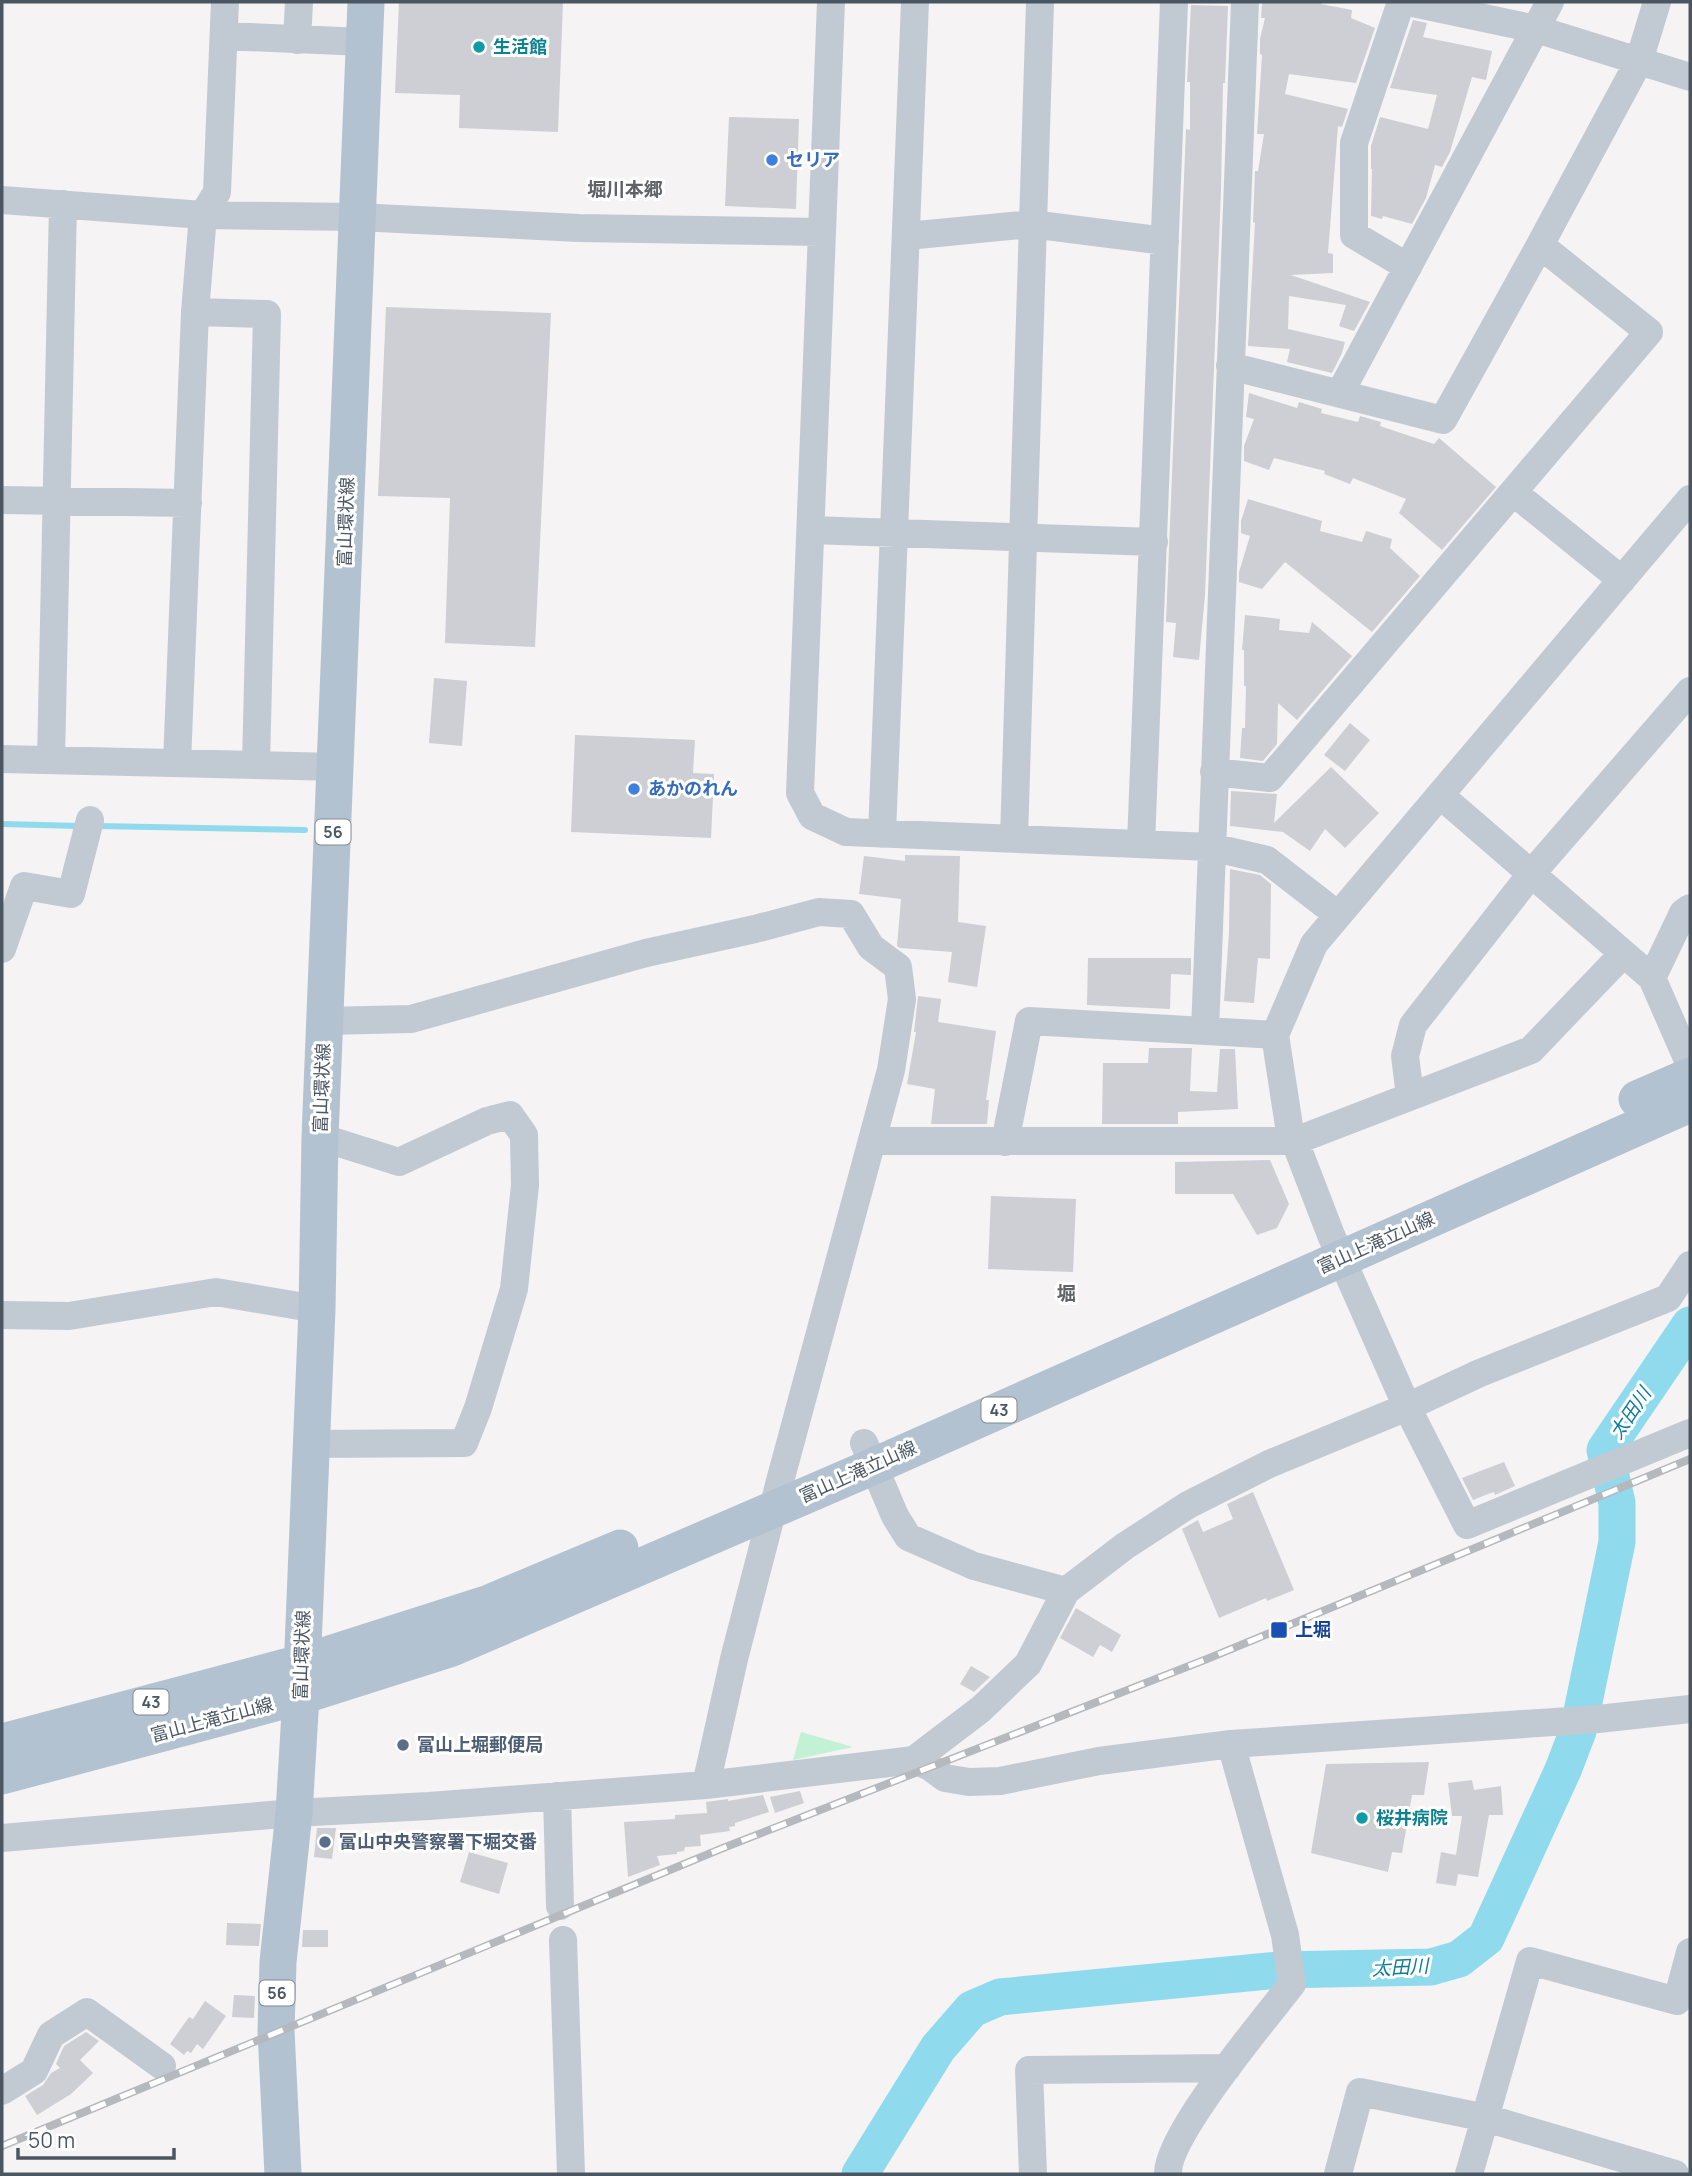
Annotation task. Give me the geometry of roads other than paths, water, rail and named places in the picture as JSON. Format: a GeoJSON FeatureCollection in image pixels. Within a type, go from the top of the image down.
{"type":"FeatureCollection","features":[{"type":"Feature","properties":{"kind":"main road","name":"富山環状線"},"geometry":{"type":"LineString","coordinates":[[283,2174],[276,2031],[278,1962],[294,1813],[301,1679],[366,2]]}},
{"type":"Feature","properties":{"kind":"main road","name":"富山上滝立山線"},"geometry":{"type":"LineString","coordinates":[[2,1776],[301,1679],[489,1603],[777,1495],[1336,1247],[1690,1076]]}},
{"type":"Feature","properties":{"kind":"main road","name":"富山上滝立山線"},"geometry":{"type":"LineString","coordinates":[[1336,1247],[1690,1104]]}},
{"type":"Feature","properties":{"kind":"main road","name":"富山上滝立山線"},"geometry":{"type":"LineString","coordinates":[[2,1742],[301,1679]]}},
{"type":"Feature","properties":{"kind":"street"},"geometry":{"type":"LineString","coordinates":[[177,763],[195,312],[203,215],[216,192],[225,2]]}},
{"type":"Feature","properties":{"kind":"street"},"geometry":{"type":"LineString","coordinates":[[297,40],[299,2]]}},
{"type":"Feature","properties":{"kind":"street"},"geometry":{"type":"LineString","coordinates":[[831,2],[800,793],[813,816],[846,832],[1212,847],[1267,860],[1338,915]]}},
{"type":"Feature","properties":{"kind":"street"},"geometry":{"type":"LineString","coordinates":[[882,834],[915,2]]}},
{"type":"Feature","properties":{"kind":"street"},"geometry":{"type":"LineString","coordinates":[[1014,839],[1025,537],[1031,224],[1040,2]]}},
{"type":"Feature","properties":{"kind":"street"},"geometry":{"type":"LineString","coordinates":[[1142,844],[1174,2]]}},
{"type":"Feature","properties":{"kind":"street"},"geometry":{"type":"LineString","coordinates":[[1205,1031],[1245,2]]}},
{"type":"Feature","properties":{"kind":"street"},"geometry":{"type":"LineString","coordinates":[[1401,2],[1354,142],[1354,235],[1408,267]]}},
{"type":"Feature","properties":{"kind":"street"},"geometry":{"type":"LineString","coordinates":[[1408,2],[1536,29],[1690,77]]}},
{"type":"Feature","properties":{"kind":"street"},"geometry":{"type":"LineString","coordinates":[[1340,393],[1549,2]]}},
{"type":"Feature","properties":{"kind":"street"},"geometry":{"type":"LineString","coordinates":[[1230,366],[1443,420],[1639,61],[1657,2]]}},
{"type":"Feature","properties":{"kind":"street"},"geometry":{"type":"LineString","coordinates":[[224,36],[364,42]]}},
{"type":"Feature","properties":{"kind":"street"},"geometry":{"type":"LineString","coordinates":[[2,200],[203,215],[357,217],[579,228],[822,232]]}},
{"type":"Feature","properties":{"kind":"street"},"geometry":{"type":"LineString","coordinates":[[51,760],[63,204]]}},
{"type":"Feature","properties":{"kind":"street"},"geometry":{"type":"LineString","coordinates":[[907,236],[1031,224],[1165,242]]}},
{"type":"Feature","properties":{"kind":"street"},"geometry":{"type":"LineString","coordinates":[[1214,772],[1270,778],[1649,332],[1540,245]]}},
{"type":"Feature","properties":{"kind":"street"},"geometry":{"type":"LineString","coordinates":[[195,312],[267,314],[256,765]]}},
{"type":"Feature","properties":{"kind":"street"},"geometry":{"type":"LineString","coordinates":[[1513,492],[1622,580]]}},
{"type":"Feature","properties":{"kind":"street"},"geometry":{"type":"LineString","coordinates":[[1690,499],[1314,944],[1275,1035],[1289,1126],[1336,1247],[1407,1407],[1467,1525],[1690,1433]]}},
{"type":"Feature","properties":{"kind":"street"},"geometry":{"type":"LineString","coordinates":[[2,500],[188,503]]}},
{"type":"Feature","properties":{"kind":"street"},"geometry":{"type":"LineString","coordinates":[[811,530],[1154,542]]}},
{"type":"Feature","properties":{"kind":"street"},"geometry":{"type":"LineString","coordinates":[[1410,1096],[1405,1056],[1413,1025],[1531,874],[1690,691]]}},
{"type":"Feature","properties":{"kind":"street"},"geometry":{"type":"LineString","coordinates":[[2,759],[336,767]]}},
{"type":"Feature","properties":{"kind":"street"},"geometry":{"type":"LineString","coordinates":[[1440,795],[1652,978],[1690,1065]]}},
{"type":"Feature","properties":{"kind":"street"},"geometry":{"type":"LineString","coordinates":[[2,949],[24,886],[71,894],[90,820]]}},
{"type":"Feature","properties":{"kind":"street"},"geometry":{"type":"LineString","coordinates":[[1652,978],[1683,913],[1690,908]]}},
{"type":"Feature","properties":{"kind":"street"},"geometry":{"type":"LineString","coordinates":[[325,1021],[411,1018],[646,953],[819,912],[851,914],[871,947],[898,967],[902,999],[891,1070],[734,1659],[706,1785]]}},
{"type":"Feature","properties":{"kind":"street"},"geometry":{"type":"LineString","coordinates":[[873,1141],[1295,1141],[1531,1050],[1623,954]]}},
{"type":"Feature","properties":{"kind":"street"},"geometry":{"type":"LineString","coordinates":[[1005,1142],[1029,1021],[1275,1035]]}},
{"type":"Feature","properties":{"kind":"street"},"geometry":{"type":"LineString","coordinates":[[310,1444],[464,1443],[478,1408],[514,1289],[526,1185],[524,1135],[510,1115],[487,1121],[400,1162],[320,1137]]}},
{"type":"Feature","properties":{"kind":"street"},"geometry":{"type":"LineString","coordinates":[[2,1838],[294,1813],[706,1785],[914,1760],[981,1709],[1028,1664],[1066,1591],[1125,1546],[1188,1505],[1269,1464],[1407,1407],[1480,1373],[1668,1298],[1690,1265]]}},
{"type":"Feature","properties":{"kind":"street"},"geometry":{"type":"LineString","coordinates":[[2,1315],[69,1316],[216,1292],[317,1309]]}},
{"type":"Feature","properties":{"kind":"street"},"geometry":{"type":"LineString","coordinates":[[869,1454],[895,1516],[908,1537],[974,1566],[1066,1591]]}},
{"type":"Feature","properties":{"kind":"street"},"geometry":{"type":"LineString","coordinates":[[914,1760],[945,1778],[969,1782],[1000,1781],[1099,1761],[1231,1744],[1598,1719],[1690,1709]]}},
{"type":"Feature","properties":{"kind":"street"},"geometry":{"type":"LineString","coordinates":[[1168,2174],[1167,2165],[1178,2139],[1227,2068],[1292,1983],[1285,1935],[1231,1744]]}},
{"type":"Feature","properties":{"kind":"street"},"geometry":{"type":"LineString","coordinates":[[557,1796],[560,1906]]}},
{"type":"Feature","properties":{"kind":"street"},"geometry":{"type":"LineString","coordinates":[[563,1940],[571,2174]]}},
{"type":"Feature","properties":{"kind":"street"},"geometry":{"type":"LineString","coordinates":[[1469,2174],[1530,1961],[1676,2001],[1690,1952]]}},
{"type":"Feature","properties":{"kind":"street"},"geometry":{"type":"LineString","coordinates":[[2,2091],[34,2071],[51,2035],[87,2012],[162,2066]]}},
{"type":"Feature","properties":{"kind":"street"},"geometry":{"type":"LineString","coordinates":[[1033,2174],[1029,2070],[1227,2068]]}},
{"type":"Feature","properties":{"kind":"street"},"geometry":{"type":"LineString","coordinates":[[1338,2174],[1360,2092],[1486,2118],[1675,2174]]}},
{"type":"Feature","properties":{"kind":"waterway"},"geometry":{"type":"LineString","coordinates":[[2,824],[80,826]]}},
{"type":"Feature","properties":{"kind":"waterway"},"geometry":{"type":"LineString","coordinates":[[97,826],[305,830]]}},
{"type":"Feature","properties":{"kind":"waterway","name":"太田川"},"geometry":{"type":"LineString","coordinates":[[860,2174],[938,2048],[972,2009],[1000,1997],[1279,1970],[1431,1967],[1459,1959],[1486,1938],[1563,1770],[1578,1731],[1617,1542],[1617,1503],[1605,1450],[1690,1325]]}},
{"type":"Feature","properties":{"kind":"railway"},"geometry":{"type":"LineString","coordinates":[[2,2146],[723,1848],[1207,1659],[1690,1459]]}},
{"type":"Feature","properties":{"kind":"place","name":"生活館"},"geometry":{"type":"Point","coordinates":[479,47]}},
{"type":"Feature","properties":{"kind":"place","name":"セリア"},"geometry":{"type":"Point","coordinates":[772,160]}},
{"type":"Feature","properties":{"kind":"place","name":"あかのれん"},"geometry":{"type":"Point","coordinates":[634,789]}},
{"type":"Feature","properties":{"kind":"place","name":"上堀"},"geometry":{"type":"Point","coordinates":[1279,1630]}},
{"type":"Feature","properties":{"kind":"place","name":"富山上堀郵便局"},"geometry":{"type":"Point","coordinates":[403,1745]}},
{"type":"Feature","properties":{"kind":"place","name":"桜井病院"},"geometry":{"type":"Point","coordinates":[1362,1818]}},
{"type":"Feature","properties":{"kind":"place","name":"富山中央警察署下堀交番"},"geometry":{"type":"Point","coordinates":[325,1842]}},
{"type":"Feature","properties":{"kind":"district","name":"堀川本郷"},"geometry":{"type":"Point","coordinates":[625,189]}},
{"type":"Feature","properties":{"kind":"district","name":"堀"},"geometry":{"type":"Point","coordinates":[1066,1293]}}]}
